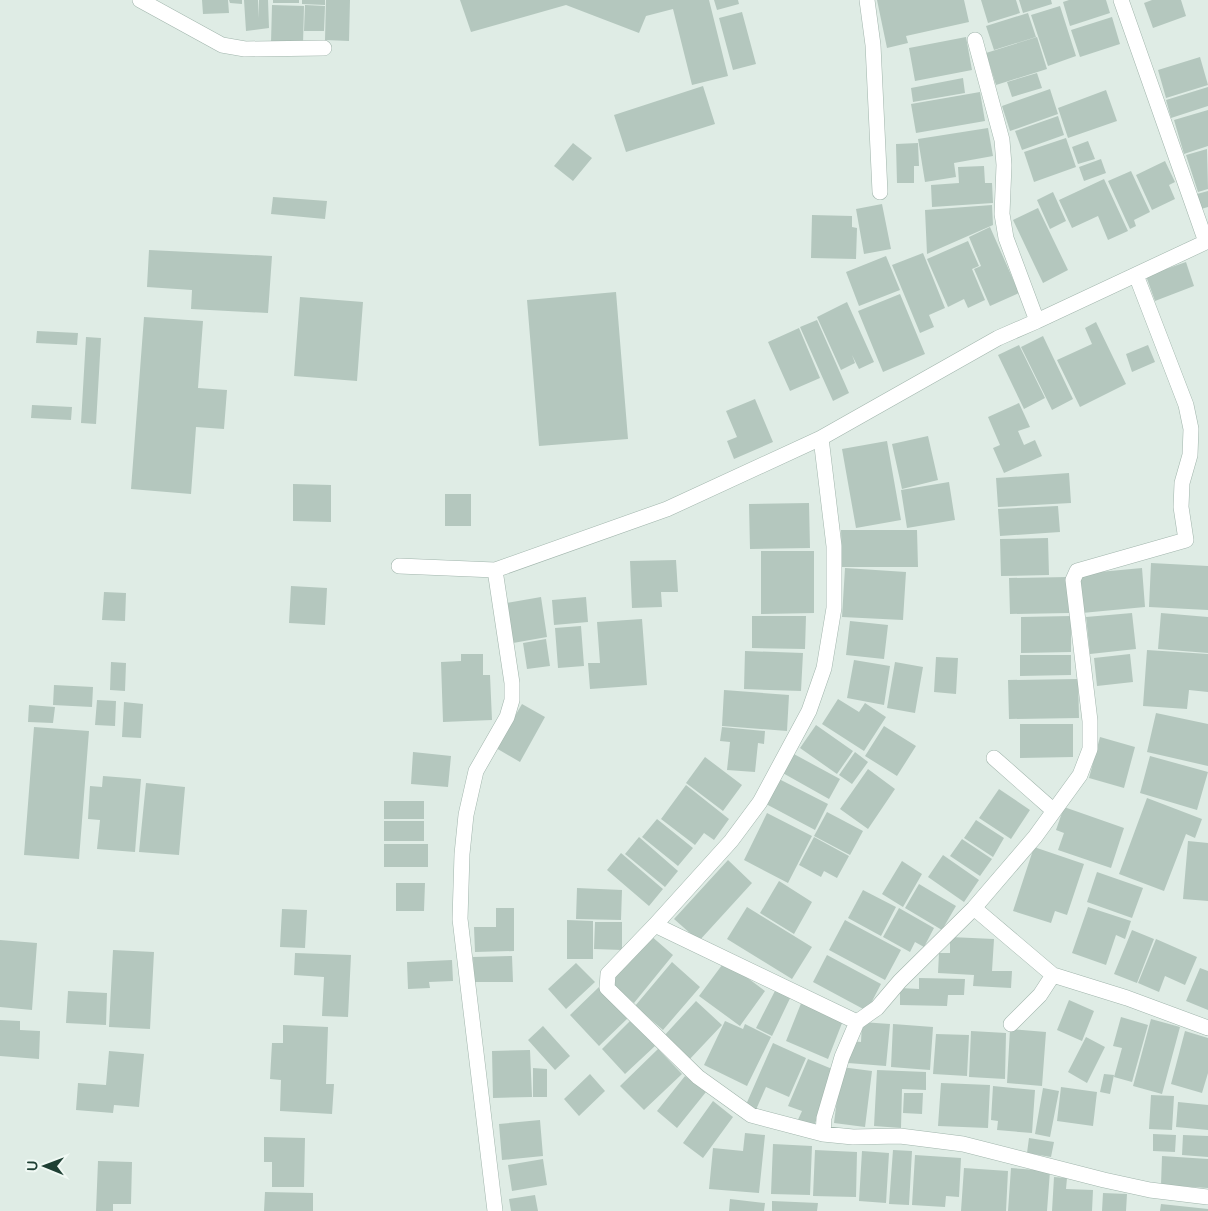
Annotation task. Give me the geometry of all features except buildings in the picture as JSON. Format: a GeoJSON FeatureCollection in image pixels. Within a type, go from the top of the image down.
{"type":"FeatureCollection","features":[{"type":"Feature","properties":{"kind":"street"},"geometry":{"type":"LineString","coordinates":[[140,0],[222,45],[245,49],[324,48]]}},
{"type":"Feature","properties":{"kind":"street"},"geometry":{"type":"LineString","coordinates":[[867,0],[873,45],[880,192]]}},
{"type":"Feature","properties":{"kind":"street"},"geometry":{"type":"LineString","coordinates":[[399,566],[495,570],[667,509],[821,438],[998,338],[1207,242],[1122,0]]}},
{"type":"Feature","properties":{"kind":"street"},"geometry":{"type":"LineString","coordinates":[[975,40],[1002,140],[1004,165],[1002,214],[1006,238],[1038,321]]}},
{"type":"Feature","properties":{"kind":"street"},"geometry":{"type":"LineString","coordinates":[[823,1134],[824,1118],[842,1057],[857,1022],[877,1008],[900,981],[974,908],[1035,837],[1080,775],[1090,749],[1090,721],[1073,580],[1077,571],[1186,540],[1181,507],[1182,483],[1190,455],[1191,429],[1186,405],[1136,275]]}},
{"type":"Feature","properties":{"kind":"street"},"geometry":{"type":"LineString","coordinates":[[821,438],[834,546],[834,608],[824,668],[809,711],[760,802],[731,840],[608,974],[607,988],[698,1077],[751,1115],[823,1134],[853,1137],[900,1136],[963,1144],[1150,1190],[1208,1197]]}},
{"type":"Feature","properties":{"kind":"street"},"geometry":{"type":"LineString","coordinates":[[495,570],[510,665],[512,700],[495,740],[476,771],[466,815],[462,854],[460,919],[495,1211]]}},
{"type":"Feature","properties":{"kind":"street"},"geometry":{"type":"LineString","coordinates":[[994,758],[1054,811]]}},
{"type":"Feature","properties":{"kind":"street"},"geometry":{"type":"LineString","coordinates":[[974,908],[1053,975],[1127,998],[1208,1028]]}},
{"type":"Feature","properties":{"kind":"street"},"geometry":{"type":"LineString","coordinates":[[655,925],[857,1022]]}},
{"type":"Feature","properties":{"kind":"street"},"geometry":{"type":"LineString","coordinates":[[1011,1024],[1040,995],[1053,975]]}}]}
